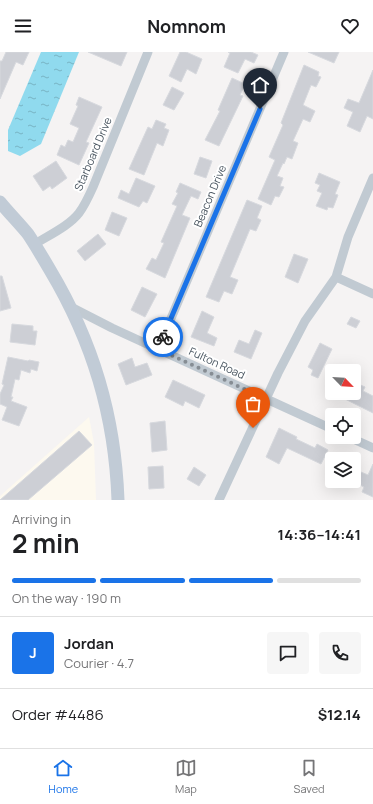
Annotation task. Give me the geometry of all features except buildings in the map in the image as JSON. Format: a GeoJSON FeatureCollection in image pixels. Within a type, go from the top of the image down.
{"type":"FeatureCollection","features":[{"type":"Feature","properties":{"kind":"street","name":"Starboard Drive"},"geometry":{"type":"LineString","coordinates":[[35,244],[73,220],[85,204],[148,52]]}},
{"type":"Feature","properties":{"kind":"street","name":"Beacon Drive"},"geometry":{"type":"LineString","coordinates":[[158,349],[284,52]]}},
{"type":"Feature","properties":{"kind":"street"},"geometry":{"type":"LineString","coordinates":[[219,500],[266,399],[305,321],[336,277],[348,237],[373,178]]}},
{"type":"Feature","properties":{"kind":"street"},"geometry":{"type":"LineString","coordinates":[[0,202],[35,244],[71,307],[89,348],[103,393],[111,427],[118,500]]}},
{"type":"Feature","properties":{"kind":"street"},"geometry":{"type":"LineString","coordinates":[[336,277],[373,294]]}},
{"type":"Feature","properties":{"kind":"street","name":"Fulton Road"},"geometry":{"type":"LineString","coordinates":[[71,307],[112,328],[325,426]]}},
{"type":"Feature","properties":{"kind":"street"},"geometry":{"type":"LineString","coordinates":[[361,443],[373,448]]}},
{"type":"Feature","properties":{"kind":"shaded area"},"geometry":{"type":"Polygon","coordinates":[[[89,417],[94,443],[96,500],[0,500],[0,496],[89,417]]]}},
{"type":"Feature","properties":{"kind":"water"},"geometry":{"type":"Polygon","coordinates":[[[41,52],[79,52],[41,144],[20,156],[8,151],[8,130],[41,52]]]}},
{"type":"Feature","properties":{"kind":"way so far"},"geometry":{"type":"LineString","coordinates":[[163,337],[158,349],[266,399],[253,428]]}},
{"type":"Feature","properties":{"kind":"route"},"geometry":{"type":"LineString","coordinates":[[163,337],[260,109]]}}]}
